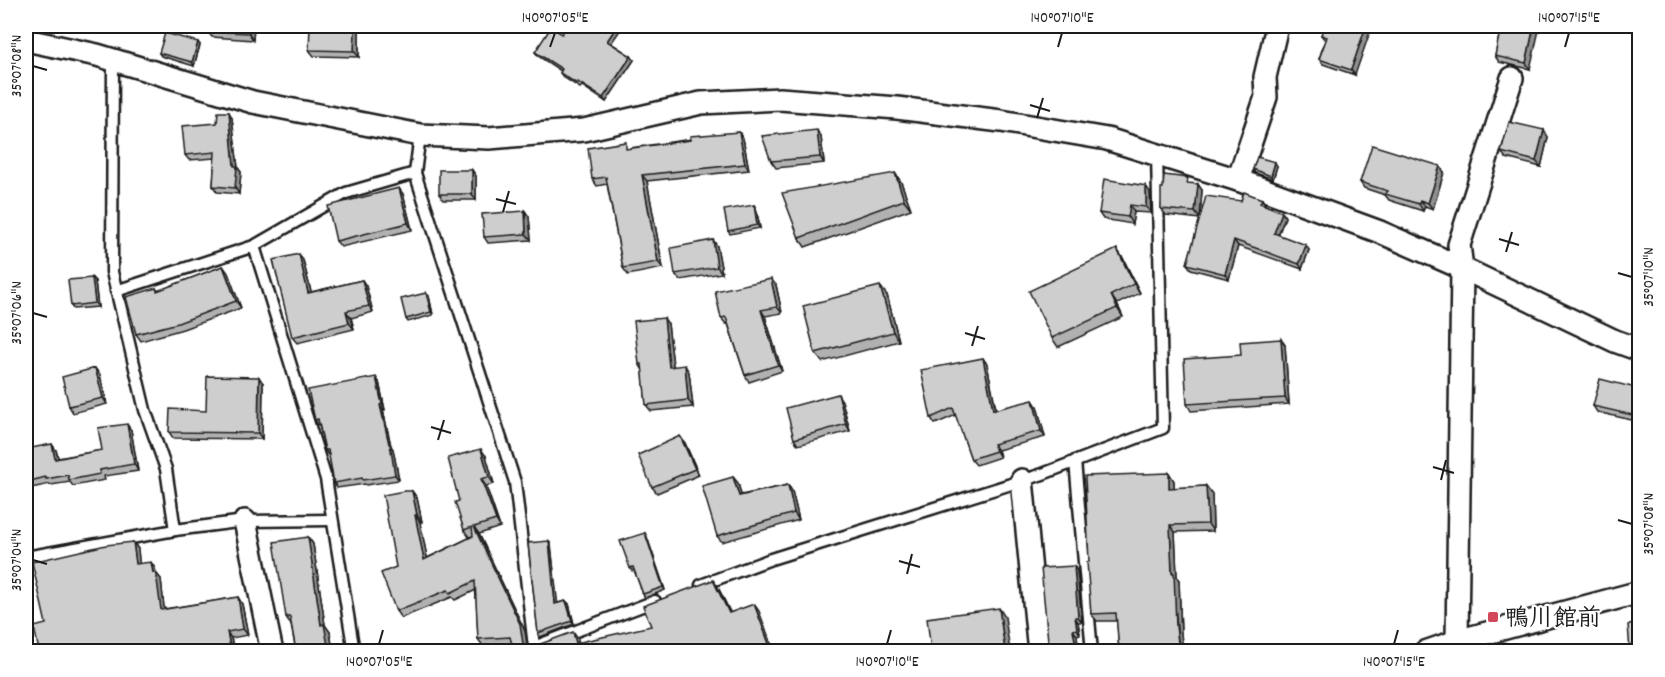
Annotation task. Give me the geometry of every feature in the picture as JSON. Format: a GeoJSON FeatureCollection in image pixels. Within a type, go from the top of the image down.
{"type":"FeatureCollection","features":[{"type":"Feature","properties":{"kind":"street"},"geometry":{"type":"LineString","coordinates":[[1238,180],[1266,97],[1265,77],[1277,26]]}},
{"type":"Feature","properties":{"kind":"street"},"geometry":{"type":"LineString","coordinates":[[26,40],[113,60],[253,102],[420,135],[489,138],[584,130],[701,103],[780,99],[897,108],[1001,121],[1107,139],[1238,180],[1380,232],[1462,268],[1615,341],[1640,350]]}},
{"type":"Feature","properties":{"kind":"street"},"geometry":{"type":"LineString","coordinates":[[1457,641],[1462,268],[1459,245],[1512,78]]}},
{"type":"Feature","properties":{"kind":"street"},"geometry":{"type":"LineString","coordinates":[[1022,480],[1039,651]]}},
{"type":"Feature","properties":{"kind":"street"},"geometry":{"type":"LineString","coordinates":[[245,521],[272,651]]}},
{"type":"Feature","properties":{"kind":"street"},"geometry":{"type":"LineString","coordinates":[[1425,651],[1640,592]]}},
{"type":"Feature","properties":{"kind":"lane"},"geometry":{"type":"LineString","coordinates":[[113,60],[112,272],[145,410],[166,469],[176,530]]}},
{"type":"Feature","properties":{"kind":"lane"},"geometry":{"type":"LineString","coordinates":[[420,135],[416,173],[515,482],[534,647],[665,598]]}},
{"type":"Feature","properties":{"kind":"lane"},"geometry":{"type":"LineString","coordinates":[[686,590],[771,559],[1022,480],[1163,428],[1157,154]]}},
{"type":"Feature","properties":{"kind":"lane"},"geometry":{"type":"LineString","coordinates":[[116,291],[254,246],[346,193],[416,173]]}},
{"type":"Feature","properties":{"kind":"lane"},"geometry":{"type":"LineString","coordinates":[[254,246],[326,479],[354,651]]}},
{"type":"Feature","properties":{"kind":"lane"},"geometry":{"type":"LineString","coordinates":[[1075,461],[1092,651]]}},
{"type":"Feature","properties":{"kind":"lane"},"geometry":{"type":"LineString","coordinates":[[26,557],[176,530],[245,521],[332,520]]}},
{"type":"Feature","properties":{"kind":"building"},"geometry":{"type":"Polygon","coordinates":[[[208,26],[249,26],[249,33],[207,31],[208,26]]]}},
{"type":"Feature","properties":{"kind":"building"},"geometry":{"type":"Polygon","coordinates":[[[310,26],[355,26],[354,51],[309,50],[310,26]]]}},
{"type":"Feature","properties":{"kind":"building"},"geometry":{"type":"Polygon","coordinates":[[[567,26],[617,26],[607,41],[631,56],[603,98],[560,73],[562,69],[535,52],[551,27],[562,34],[567,26]]]}},
{"type":"Feature","properties":{"kind":"building"},"geometry":{"type":"Polygon","coordinates":[[[1324,26],[1366,26],[1351,70],[1319,59],[1327,37],[1321,35],[1324,26]]]}},
{"type":"Feature","properties":{"kind":"building"},"geometry":{"type":"Polygon","coordinates":[[[1501,26],[1534,26],[1526,63],[1495,56],[1501,26]]]}},
{"type":"Feature","properties":{"kind":"building"},"geometry":{"type":"Polygon","coordinates":[[[165,33],[198,42],[192,62],[159,53],[165,33]]]}},
{"type":"Feature","properties":{"kind":"building"},"geometry":{"type":"Polygon","coordinates":[[[218,112],[229,112],[234,166],[237,166],[235,188],[213,186],[215,152],[185,155],[182,126],[217,123],[218,112]]]}},
{"type":"Feature","properties":{"kind":"building"},"geometry":{"type":"Polygon","coordinates":[[[1509,122],[1544,130],[1536,161],[1501,152],[1509,122]]]}},
{"type":"Feature","properties":{"kind":"building"},"geometry":{"type":"Polygon","coordinates":[[[817,130],[820,157],[771,161],[762,136],[817,130]]]}},
{"type":"Feature","properties":{"kind":"building"},"geometry":{"type":"Polygon","coordinates":[[[739,132],[745,164],[642,175],[658,262],[623,268],[606,177],[592,179],[588,148],[626,142],[626,149],[690,140],[690,136],[739,132]]]}},
{"type":"Feature","properties":{"kind":"building"},"geometry":{"type":"Polygon","coordinates":[[[1372,145],[1440,166],[1428,203],[1420,200],[1419,204],[1385,194],[1388,191],[1360,182],[1372,145]]]}},
{"type":"Feature","properties":{"kind":"building"},"geometry":{"type":"Polygon","coordinates":[[[1257,157],[1275,162],[1271,176],[1253,169],[1257,157]]]}},
{"type":"Feature","properties":{"kind":"building"},"geometry":{"type":"Polygon","coordinates":[[[439,170],[472,170],[472,194],[439,194],[439,170]]]}},
{"type":"Feature","properties":{"kind":"building"},"geometry":{"type":"Polygon","coordinates":[[[895,173],[904,200],[799,238],[782,193],[895,173]]]}},
{"type":"Feature","properties":{"kind":"building"},"geometry":{"type":"Polygon","coordinates":[[[1164,175],[1188,178],[1187,183],[1198,184],[1195,212],[1161,209],[1161,188],[1163,188],[1164,175]]]}},
{"type":"Feature","properties":{"kind":"building"},"geometry":{"type":"Polygon","coordinates":[[[1104,179],[1146,186],[1146,207],[1130,205],[1128,217],[1099,213],[1104,179]]]}},
{"type":"Feature","properties":{"kind":"building"},"geometry":{"type":"Polygon","coordinates":[[[399,188],[408,223],[336,241],[328,206],[399,188]]]}},
{"type":"Feature","properties":{"kind":"building"},"geometry":{"type":"Polygon","coordinates":[[[1244,192],[1262,199],[1260,203],[1282,212],[1274,233],[1306,245],[1299,264],[1234,240],[1225,274],[1187,264],[1206,196],[1241,201],[1244,192]]]}},
{"type":"Feature","properties":{"kind":"building"},"geometry":{"type":"Polygon","coordinates":[[[754,205],[757,225],[728,231],[724,210],[754,205]]]}},
{"type":"Feature","properties":{"kind":"building"},"geometry":{"type":"Polygon","coordinates":[[[525,211],[526,234],[484,237],[482,214],[525,211]]]}},
{"type":"Feature","properties":{"kind":"building"},"geometry":{"type":"Polygon","coordinates":[[[713,240],[717,267],[675,274],[671,248],[713,240]]]}},
{"type":"Feature","properties":{"kind":"building"},"geometry":{"type":"Polygon","coordinates":[[[1117,249],[1134,284],[1111,295],[1117,308],[1052,338],[1029,291],[1117,249]]]}},
{"type":"Feature","properties":{"kind":"building"},"geometry":{"type":"Polygon","coordinates":[[[299,254],[308,293],[362,280],[369,306],[346,311],[349,323],[292,337],[273,260],[299,254]]]}},
{"type":"Feature","properties":{"kind":"building"},"geometry":{"type":"Polygon","coordinates":[[[223,266],[236,301],[178,323],[136,334],[126,297],[156,288],[157,291],[223,266]]]}},
{"type":"Feature","properties":{"kind":"building"},"geometry":{"type":"Polygon","coordinates":[[[92,278],[95,303],[71,306],[68,280],[92,278]]]}},
{"type":"Feature","properties":{"kind":"building"},"geometry":{"type":"Polygon","coordinates":[[[771,279],[777,307],[761,310],[778,365],[745,375],[726,317],[721,318],[715,291],[771,279]]]}},
{"type":"Feature","properties":{"kind":"building"},"geometry":{"type":"Polygon","coordinates":[[[880,286],[893,332],[815,353],[803,306],[880,286]]]}},
{"type":"Feature","properties":{"kind":"building"},"geometry":{"type":"Polygon","coordinates":[[[426,293],[431,312],[406,319],[401,299],[426,293]]]}},
{"type":"Feature","properties":{"kind":"building"},"geometry":{"type":"Polygon","coordinates":[[[664,318],[669,367],[685,365],[688,400],[646,405],[642,364],[639,364],[634,321],[664,318]]]}},
{"type":"Feature","properties":{"kind":"building"},"geometry":{"type":"Polygon","coordinates":[[[1281,339],[1285,398],[1187,404],[1184,359],[1241,355],[1240,342],[1281,339]]]}},
{"type":"Feature","properties":{"kind":"building"},"geometry":{"type":"Polygon","coordinates":[[[983,358],[993,410],[1033,400],[1041,431],[993,444],[996,451],[971,459],[953,408],[931,418],[921,370],[983,358]]]}},
{"type":"Feature","properties":{"kind":"building"},"geometry":{"type":"Polygon","coordinates":[[[95,368],[103,398],[69,406],[62,377],[95,368]]]}},
{"type":"Feature","properties":{"kind":"building"},"geometry":{"type":"Polygon","coordinates":[[[207,376],[259,377],[258,433],[169,432],[170,409],[206,411],[207,376]]]}},
{"type":"Feature","properties":{"kind":"building"},"geometry":{"type":"Polygon","coordinates":[[[376,377],[395,475],[334,483],[328,450],[325,450],[318,419],[315,420],[308,390],[376,377]]]}},
{"type":"Feature","properties":{"kind":"building"},"geometry":{"type":"Polygon","coordinates":[[[1600,379],[1640,389],[1640,424],[1635,423],[1637,416],[1593,406],[1600,379]]]}},
{"type":"Feature","properties":{"kind":"building"},"geometry":{"type":"Polygon","coordinates":[[[838,394],[846,424],[794,439],[786,408],[838,394]]]}},
{"type":"Feature","properties":{"kind":"building"},"geometry":{"type":"Polygon","coordinates":[[[127,424],[134,464],[100,470],[100,474],[69,480],[68,475],[26,482],[26,449],[52,444],[55,459],[102,450],[98,428],[127,424]]]}},
{"type":"Feature","properties":{"kind":"building"},"geometry":{"type":"Polygon","coordinates":[[[680,436],[695,469],[652,487],[638,455],[680,436]]]}},
{"type":"Feature","properties":{"kind":"building"},"geometry":{"type":"Polygon","coordinates":[[[481,449],[489,477],[481,479],[496,520],[474,527],[520,624],[523,644],[531,647],[533,651],[514,651],[510,637],[478,639],[475,581],[450,593],[448,590],[396,611],[381,573],[396,567],[383,495],[412,491],[424,560],[473,536],[472,527],[464,530],[455,502],[459,501],[448,458],[481,449]]]}},
{"type":"Feature","properties":{"kind":"building"},"geometry":{"type":"Polygon","coordinates":[[[1169,473],[1169,488],[1206,486],[1208,524],[1170,525],[1179,651],[1119,651],[1116,613],[1091,614],[1085,476],[1169,473]]]}},
{"type":"Feature","properties":{"kind":"building"},"geometry":{"type":"Polygon","coordinates":[[[733,477],[739,496],[788,485],[794,513],[717,536],[702,486],[733,477]]]}},
{"type":"Feature","properties":{"kind":"building"},"geometry":{"type":"Polygon","coordinates":[[[645,533],[663,587],[643,594],[620,541],[645,533]]]}},
{"type":"Feature","properties":{"kind":"building"},"geometry":{"type":"Polygon","coordinates":[[[308,537],[321,625],[324,624],[329,651],[296,651],[290,617],[286,617],[274,542],[308,537]]]}},
{"type":"Feature","properties":{"kind":"building"},"geometry":{"type":"Polygon","coordinates":[[[549,541],[555,604],[566,601],[572,621],[538,633],[528,543],[549,541]]]}},
{"type":"Feature","properties":{"kind":"building"},"geometry":{"type":"Polygon","coordinates":[[[133,542],[136,564],[151,562],[153,573],[156,573],[161,610],[238,597],[243,629],[227,632],[231,651],[189,651],[188,648],[162,651],[39,651],[34,627],[46,624],[32,562],[106,545],[133,542]]]}},
{"type":"Feature","properties":{"kind":"building"},"geometry":{"type":"Polygon","coordinates":[[[1074,566],[1078,617],[1075,617],[1077,629],[1073,630],[1077,651],[1049,651],[1041,568],[1074,566]]]}},
{"type":"Feature","properties":{"kind":"building"},"geometry":{"type":"Polygon","coordinates":[[[713,580],[729,613],[754,604],[771,649],[765,651],[536,651],[535,646],[573,632],[576,643],[651,626],[643,606],[713,580]]]}},
{"type":"Feature","properties":{"kind":"building"},"geometry":{"type":"Polygon","coordinates":[[[999,608],[1005,651],[931,651],[927,618],[999,608]]]}},
{"type":"Feature","properties":{"kind":"building"},"geometry":{"type":"Polygon","coordinates":[[[1640,624],[1640,651],[1630,651],[1628,625],[1640,624]]]}},
{"type":"Feature","properties":{"kind":"place","name":"鴨川館前"},"geometry":{"type":"Point","coordinates":[1493,617]}}]}
